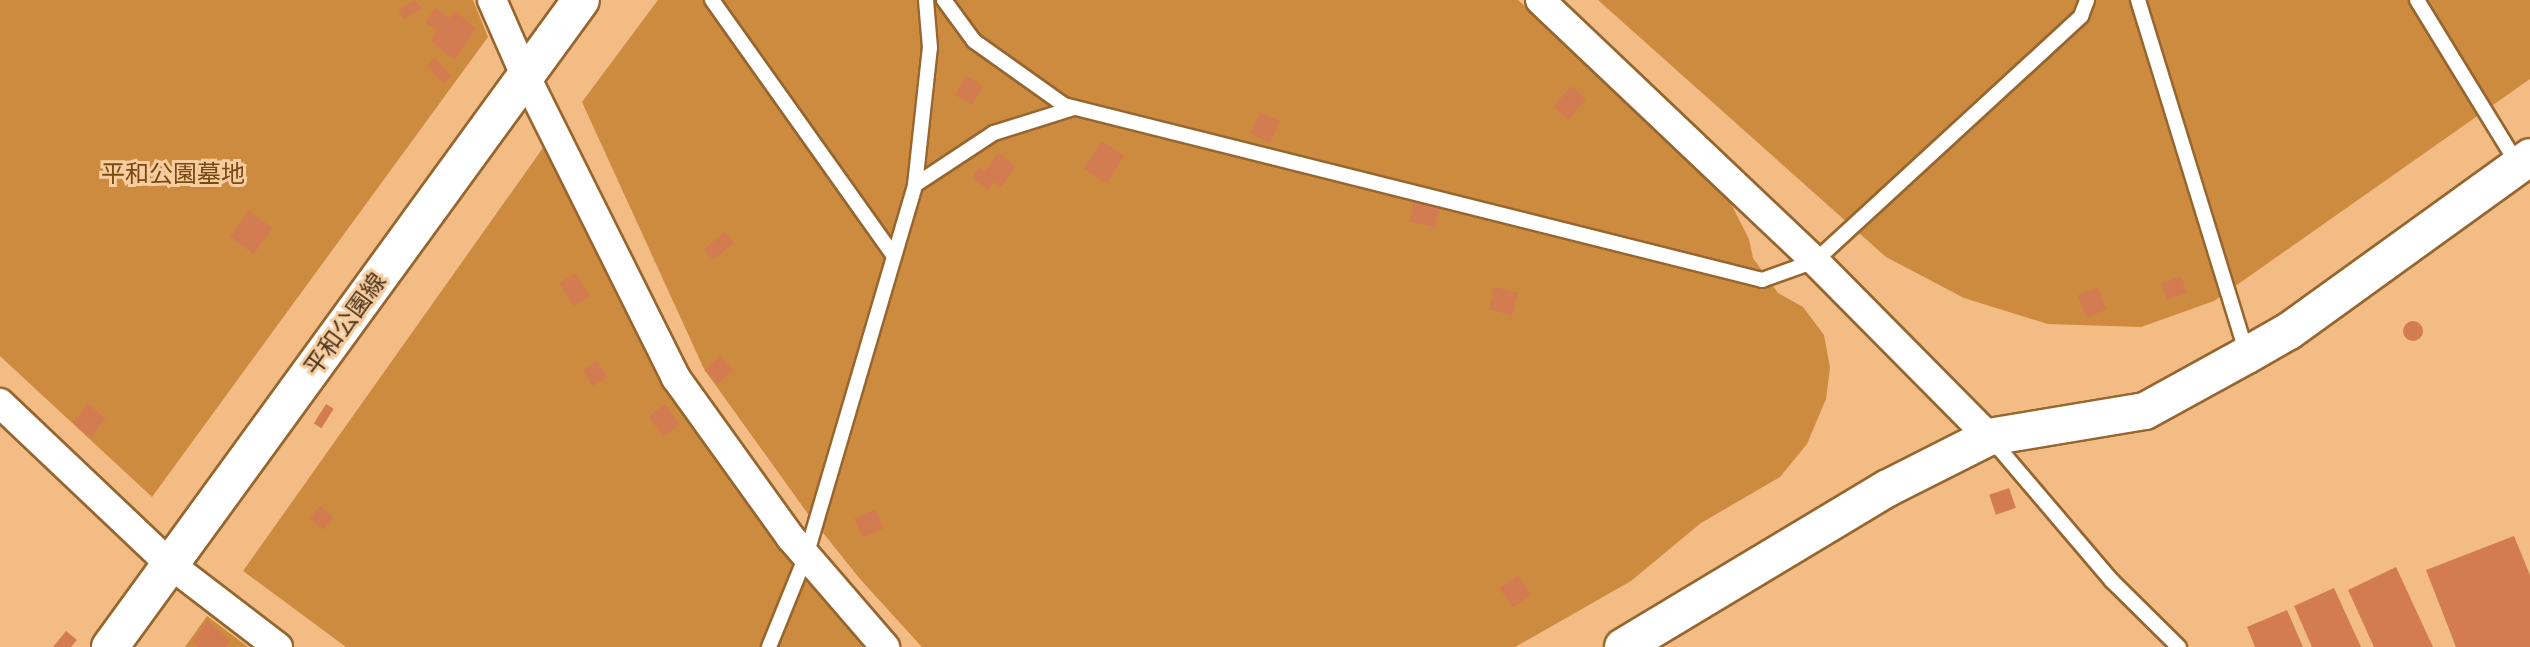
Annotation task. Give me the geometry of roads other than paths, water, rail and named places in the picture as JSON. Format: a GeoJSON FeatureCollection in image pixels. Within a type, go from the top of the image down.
{"type":"FeatureCollection","features":[{"type":"Feature","properties":{"kind":"street"},"geometry":{"type":"LineString","coordinates":[[492,0],[525,75],[676,378],[806,556],[885,647]]}},
{"type":"Feature","properties":{"kind":"street","name":"平和公園線"},"geometry":{"type":"LineString","coordinates":[[110,647],[581,0]]}},
{"type":"Feature","properties":{"kind":"street"},"geometry":{"type":"LineString","coordinates":[[1540,0],[1815,261],[1989,437]]}},
{"type":"Feature","properties":{"kind":"street"},"geometry":{"type":"LineString","coordinates":[[1623,647],[1886,489],[1989,437],[2145,411],[2289,331],[2524,161]]}},
{"type":"Feature","properties":{"kind":"street"},"geometry":{"type":"LineString","coordinates":[[0,403],[171,565],[278,647]]}},
{"type":"Feature","properties":{"kind":"lane"},"geometry":{"type":"LineString","coordinates":[[712,0],[894,256]]}},
{"type":"Feature","properties":{"kind":"lane"},"geometry":{"type":"LineString","coordinates":[[769,647],[806,556],[915,185],[930,48],[926,0]]}},
{"type":"Feature","properties":{"kind":"lane"},"geometry":{"type":"LineString","coordinates":[[944,0],[974,41],[1016,74],[1064,105],[1762,280],[1815,261],[2081,16],[2087,0]]}},
{"type":"Feature","properties":{"kind":"lane"},"geometry":{"type":"LineString","coordinates":[[2138,0],[2247,355]]}},
{"type":"Feature","properties":{"kind":"lane"},"geometry":{"type":"LineString","coordinates":[[2417,0],[2524,161]]}},
{"type":"Feature","properties":{"kind":"lane"},"geometry":{"type":"LineString","coordinates":[[915,185],[994,133],[1074,108]]}},
{"type":"Feature","properties":{"kind":"lane"},"geometry":{"type":"LineString","coordinates":[[1989,437],[2112,581],[2179,647]]}},
{"type":"Feature","properties":{"kind":"park label","name":"平和公園墓地"},"geometry":{"type":"Point","coordinates":[173,174]}}]}
